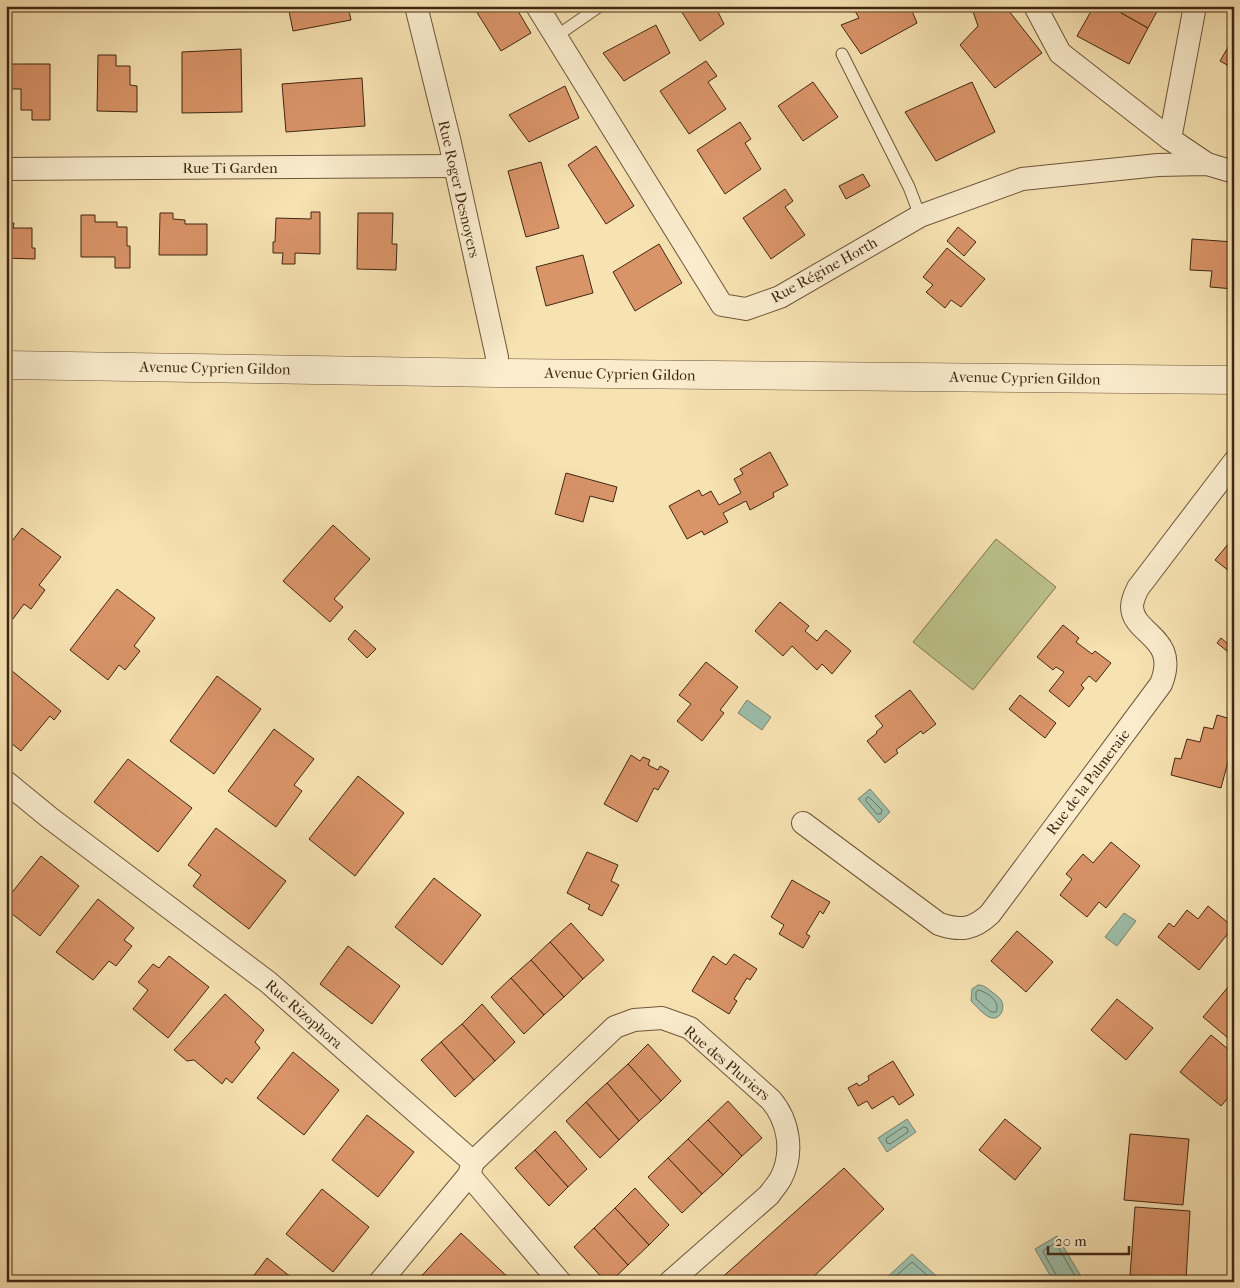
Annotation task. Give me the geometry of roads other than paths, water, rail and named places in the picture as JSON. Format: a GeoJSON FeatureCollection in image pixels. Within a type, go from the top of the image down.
{"type":"FeatureCollection","features":[{"type":"Feature","properties":{"kind":"street","name":"Rue Roger Desnoyers"},"geometry":{"type":"LineString","coordinates":[[416,6],[455,166],[497,357],[496,373]]}},
{"type":"Feature","properties":{"kind":"street","name":"Rue Régine Horth"},"geometry":{"type":"LineString","coordinates":[[537,6],[554,37],[722,305],[746,309],[780,298],[920,216],[1022,179],[1158,165],[1207,164],[1234,172]]}},
{"type":"Feature","properties":{"kind":"street"},"geometry":{"type":"LineString","coordinates":[[1035,6],[1060,53],[1170,139],[1207,164]]}},
{"type":"Feature","properties":{"kind":"street"},"geometry":{"type":"LineString","coordinates":[[1170,139],[1196,6]]}},
{"type":"Feature","properties":{"kind":"street","name":"Rue Ti Garden"},"geometry":{"type":"LineString","coordinates":[[6,169],[455,166]]}},
{"type":"Feature","properties":{"kind":"street","name":"Avenue Cyprien Gildon"},"geometry":{"type":"LineString","coordinates":[[6,365],[496,373],[1234,380]]}},
{"type":"Feature","properties":{"kind":"street","name":"Rue de la Palmeraie"},"geometry":{"type":"LineString","coordinates":[[804,823],[939,924],[955,929],[974,925],[983,920],[990,914],[1162,684],[1165,675],[1165,658],[1156,640],[1134,615],[1132,608],[1135,594],[1234,462]]}},
{"type":"Feature","properties":{"kind":"street","name":"Rue Rizophora"},"geometry":{"type":"LineString","coordinates":[[6,782],[50,818],[268,982],[471,1168],[560,1282]]}},
{"type":"Feature","properties":{"kind":"street","name":"Rue des Pluviers"},"geometry":{"type":"LineString","coordinates":[[380,1282],[471,1168],[615,1028],[634,1020],[653,1018],[662,1018],[690,1028],[771,1100],[778,1108],[784,1120],[788,1136],[785,1169],[780,1180],[769,1194],[670,1282]]}},
{"type":"Feature","properties":{"kind":"lane"},"geometry":{"type":"LineString","coordinates":[[554,37],[600,6]]}},
{"type":"Feature","properties":{"kind":"lane"},"geometry":{"type":"LineString","coordinates":[[842,54],[909,187],[920,216]]}},
{"type":"Feature","properties":{"kind":"water"},"geometry":{"type":"Polygon","coordinates":[[[747,700],[771,717],[762,730],[738,713],[747,700]]]}},
{"type":"Feature","properties":{"kind":"water"},"geometry":{"type":"Polygon","coordinates":[[[870,789],[890,812],[879,823],[858,799],[870,789]]]}},
{"type":"Feature","properties":{"kind":"water"},"geometry":{"type":"Polygon","coordinates":[[[1124,913],[1136,921],[1117,946],[1105,937],[1124,913]]]}},
{"type":"Feature","properties":{"kind":"water"},"geometry":{"type":"Polygon","coordinates":[[[978,985],[987,988],[1001,1000],[1003,1007],[1001,1013],[996,1018],[989,1017],[971,1001],[972,989],[978,985]]]}},
{"type":"Feature","properties":{"kind":"water"},"geometry":{"type":"Polygon","coordinates":[[[907,1119],[916,1132],[887,1152],[878,1138],[907,1119]]]}},
{"type":"Feature","properties":{"kind":"water"},"geometry":{"type":"Polygon","coordinates":[[[1057,1236],[1082,1278],[1076,1282],[1054,1282],[1035,1249],[1057,1236]]]}},
{"type":"Feature","properties":{"kind":"water"},"geometry":{"type":"Polygon","coordinates":[[[912,1254],[943,1282],[882,1282],[912,1254]]]}}]}
